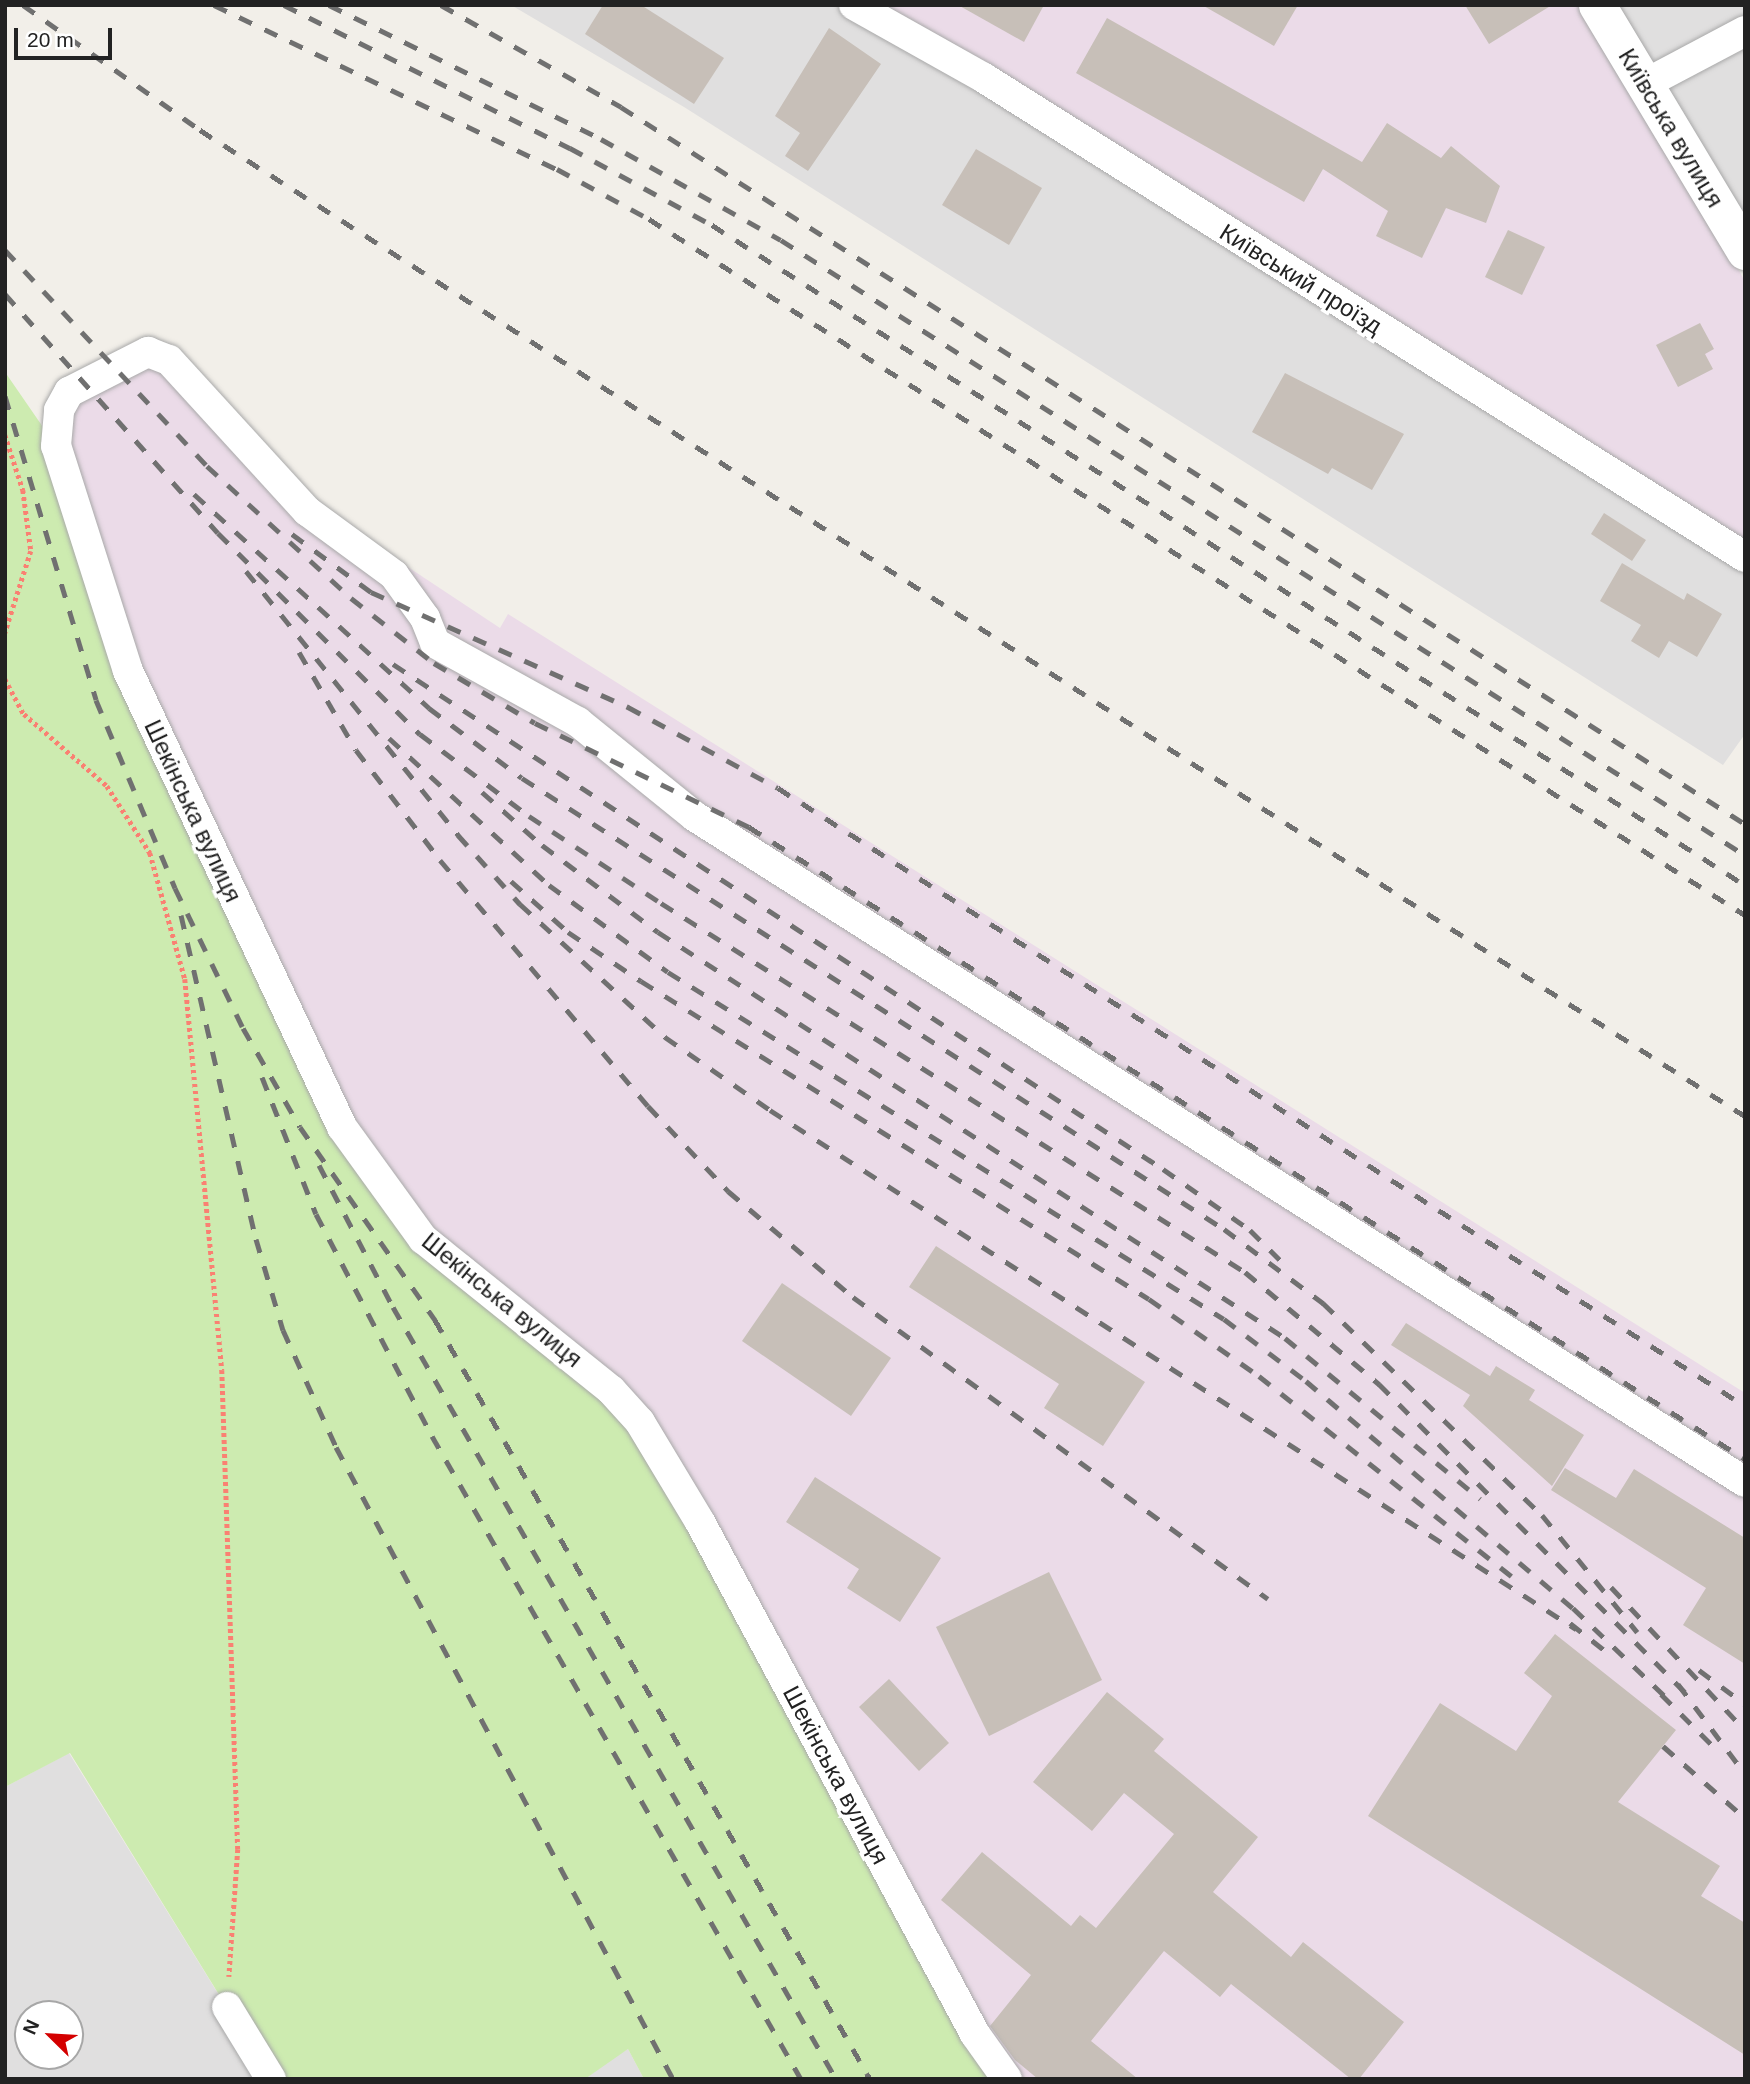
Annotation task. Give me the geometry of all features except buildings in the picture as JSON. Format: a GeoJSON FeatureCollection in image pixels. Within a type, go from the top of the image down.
{"type":"FeatureCollection","features":[{"type":"Feature","properties":{"kind":"street","name":"Київський проїзд"},"geometry":{"type":"LineString","coordinates":[[854,5],[985,78],[1745,557]]}},
{"type":"Feature","properties":{"kind":"street","name":"Київська вулиця"},"geometry":{"type":"LineString","coordinates":[[1597,5],[1745,251]]}},
{"type":"Feature","properties":{"kind":"street"},"geometry":{"type":"LineString","coordinates":[[1645,84],[1745,31]]}},
{"type":"Feature","properties":{"kind":"street","name":"Шекінська вулиця"},"geometry":{"type":"LineString","coordinates":[[1007,2079],[975,2034],[700,1522],[640,1422],[600,1381],[423,1239],[342,1127],[128,671],[56,446],[59,410],[69,392],[148,352],[169,360],[306,511],[394,575],[425,618],[435,643],[578,722],[694,816],[1745,1482]]}},
{"type":"Feature","properties":{"kind":"street"},"geometry":{"type":"LineString","coordinates":[[227,2007],[271,2079]]}},
{"type":"Feature","properties":{"kind":"path"},"geometry":{"type":"LineString","coordinates":[[5,435],[23,490],[32,551],[5,633]]}},
{"type":"Feature","properties":{"kind":"path"},"geometry":{"type":"LineString","coordinates":[[5,679],[24,714],[107,786],[150,853],[186,979],[222,1370],[238,1849],[227,2007]]}},
{"type":"Feature","properties":{"kind":"shaded area"},"geometry":{"type":"Polygon","coordinates":[[[511,5],[854,5],[1745,557],[1745,734],[1723,765],[684,107],[511,5]]]}},
{"type":"Feature","properties":{"kind":"shaded area"},"geometry":{"type":"Polygon","coordinates":[[[854,5],[1597,5],[1645,84],[1745,282],[1745,550],[854,5]]]}},
{"type":"Feature","properties":{"kind":"shaded area"},"geometry":{"type":"Polygon","coordinates":[[[1597,5],[1745,5],[1745,251],[1597,5]]]}},
{"type":"Feature","properties":{"kind":"shaded area"},"geometry":{"type":"Polygon","coordinates":[[[148,352],[275,479],[500,628],[508,614],[1745,1393],[1745,2079],[1007,2079],[342,1127],[128,671],[59,410],[148,352]]]}},
{"type":"Feature","properties":{"kind":"shaded area"},"geometry":{"type":"Polygon","coordinates":[[[69,1753],[271,2079],[5,2079],[5,1787],[69,1753]]]}},
{"type":"Feature","properties":{"kind":"shaded area"},"geometry":{"type":"Polygon","coordinates":[[[628,2049],[644,2079],[585,2079],[608,2061],[628,2049]]]}},
{"type":"Feature","properties":{"kind":"green space"},"geometry":{"type":"Polygon","coordinates":[[[5,372],[56,446],[128,671],[342,1127],[423,1239],[611,1390],[1007,2079],[644,2079],[628,2049],[585,2079],[271,2079],[70,1753],[5,1787],[5,372]]]}},
{"type":"Feature","properties":{"kind":"railway"},"geometry":{"type":"LineString","coordinates":[[23,5],[200,130],[1745,1116]]}},
{"type":"Feature","properties":{"kind":"railway"},"geometry":{"type":"LineString","coordinates":[[214,5],[557,169],[649,219],[1745,915]]}},
{"type":"Feature","properties":{"kind":"railway"},"geometry":{"type":"LineString","coordinates":[[284,5],[570,148],[712,225],[1745,885]]}},
{"type":"Feature","properties":{"kind":"railway"},"geometry":{"type":"LineString","coordinates":[[329,5],[601,139],[781,240],[1745,855]]}},
{"type":"Feature","properties":{"kind":"railway"},"geometry":{"type":"LineString","coordinates":[[441,5],[621,107],[1745,824]]}},
{"type":"Feature","properties":{"kind":"railway"},"geometry":{"type":"LineString","coordinates":[[5,250],[207,466],[351,598],[434,663],[535,723],[749,827],[1745,1459]]}},
{"type":"Feature","properties":{"kind":"railway"},"geometry":{"type":"LineString","coordinates":[[5,294],[218,533],[420,734],[529,816],[661,903],[1245,1272],[1379,1384],[1685,1692]]}},
{"type":"Feature","properties":{"kind":"railway"},"geometry":{"type":"LineString","coordinates":[[5,396],[96,700],[175,888],[243,1028],[300,1127],[435,1320],[870,2079]]}},
{"type":"Feature","properties":{"kind":"railway"},"geometry":{"type":"LineString","coordinates":[[194,494],[429,708],[522,778],[1224,1229],[1323,1303],[1542,1515],[1637,1632]]}},
{"type":"Feature","properties":{"kind":"railway"},"geometry":{"type":"LineString","coordinates":[[292,534],[371,592],[628,707],[778,788],[1745,1406]]}},
{"type":"Feature","properties":{"kind":"railway"},"geometry":{"type":"LineString","coordinates":[[246,571],[458,835],[520,904],[665,1037],[770,1110],[1576,1629]]}},
{"type":"Feature","properties":{"kind":"railway"},"geometry":{"type":"LineString","coordinates":[[299,652],[356,750],[440,860],[648,1106],[728,1191],[853,1297],[1268,1599]]}},
{"type":"Feature","properties":{"kind":"railway"},"geometry":{"type":"LineString","coordinates":[[393,664],[1163,1169],[1250,1230],[1286,1266]]}},
{"type":"Feature","properties":{"kind":"railway"},"geometry":{"type":"LineString","coordinates":[[389,738],[549,885],[668,972],[1224,1319],[1306,1381],[1573,1608],[1667,1698]]}},
{"type":"Feature","properties":{"kind":"railway"},"geometry":{"type":"LineString","coordinates":[[482,792],[542,845],[658,932],[1285,1338],[1480,1499]]}},
{"type":"Feature","properties":{"kind":"railway"},"geometry":{"type":"LineString","coordinates":[[511,881],[568,932],[641,981],[1149,1299],[1259,1376],[1518,1581]]}},
{"type":"Feature","properties":{"kind":"railway"},"geometry":{"type":"LineString","coordinates":[[181,915],[256,1239],[283,1330],[336,1447],[673,2079]]}},
{"type":"Feature","properties":{"kind":"railway"},"geometry":{"type":"LineString","coordinates":[[262,1077],[316,1214],[432,1436],[801,2079]]}},
{"type":"Feature","properties":{"kind":"railway"},"geometry":{"type":"LineString","coordinates":[[319,1165],[393,1307],[836,2079]]}},
{"type":"Feature","properties":{"kind":"railway"},"geometry":{"type":"LineString","coordinates":[[1611,1587],[1745,1730]]}},
{"type":"Feature","properties":{"kind":"railway"},"geometry":{"type":"LineString","coordinates":[[1570,1623],[1608,1653]]}},
{"type":"Feature","properties":{"kind":"railway"},"geometry":{"type":"LineString","coordinates":[[1699,1670],[1745,1704]]}},
{"type":"Feature","properties":{"kind":"railway"},"geometry":{"type":"LineString","coordinates":[[1678,1684],[1745,1774]]}},
{"type":"Feature","properties":{"kind":"railway"},"geometry":{"type":"LineString","coordinates":[[1661,1694],[1718,1751]]}},
{"type":"Feature","properties":{"kind":"railway"},"geometry":{"type":"LineString","coordinates":[[1663,1746],[1745,1818]]}}]}
